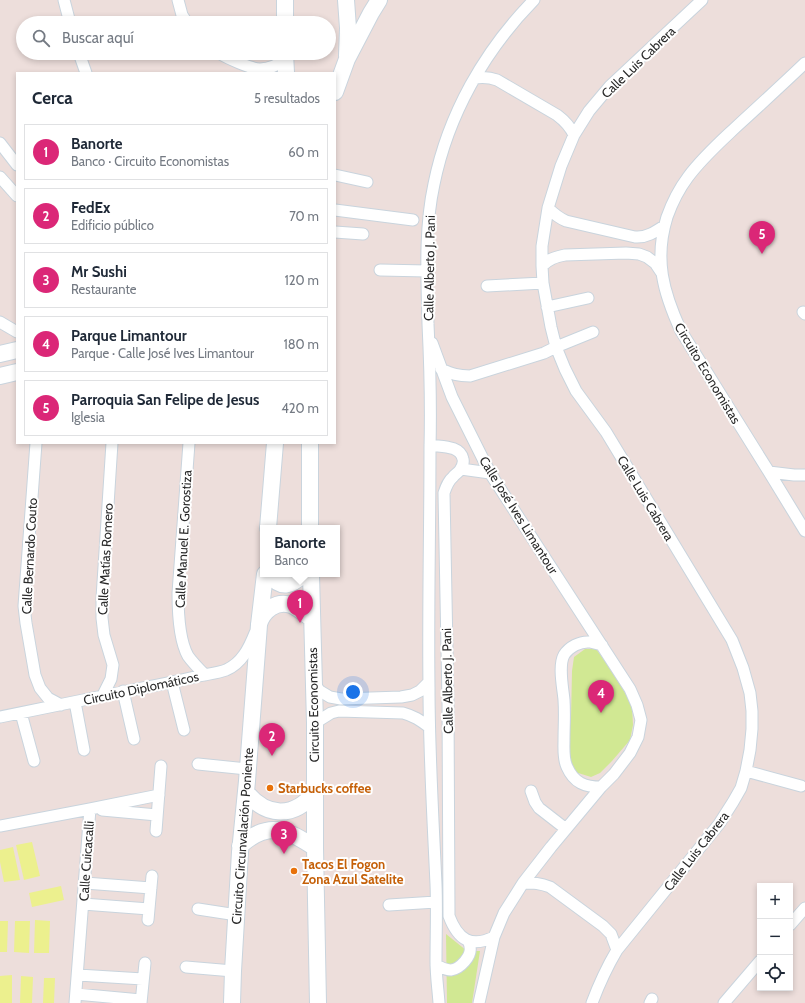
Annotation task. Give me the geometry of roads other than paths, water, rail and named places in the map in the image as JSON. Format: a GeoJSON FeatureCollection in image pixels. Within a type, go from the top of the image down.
{"type":"FeatureCollection","features":[{"type":"Feature","properties":{"kind":"main road"},"geometry":{"type":"LineString","coordinates":[[285,0],[285,16]]}},
{"type":"Feature","properties":{"kind":"main road"},"geometry":{"type":"LineString","coordinates":[[346,0],[348,28],[347,59]]}},
{"type":"Feature","properties":{"kind":"main road"},"geometry":{"type":"LineString","coordinates":[[336,89],[347,59],[379,0]]}},
{"type":"Feature","properties":{"kind":"main road"},"geometry":{"type":"LineString","coordinates":[[0,354],[16,350]]}},
{"type":"Feature","properties":{"kind":"main road"},"geometry":{"type":"LineString","coordinates":[[0,376],[16,372]]}},
{"type":"Feature","properties":{"kind":"main road"},"geometry":{"type":"LineString","coordinates":[[268,525],[275,444]]}},
{"type":"Feature","properties":{"kind":"main road"},"geometry":{"type":"LineString","coordinates":[[310,444],[310,525]]}},
{"type":"Feature","properties":{"kind":"main road","name":"Circuito Circunvalación Poniente"},"geometry":{"type":"LineString","coordinates":[[232,1003],[240,846],[246,792],[259,625],[265,577]]}},
{"type":"Feature","properties":{"kind":"main road"},"geometry":{"type":"LineString","coordinates":[[271,577],[285,585],[290,585],[301,577]]}},
{"type":"Feature","properties":{"kind":"main road","name":"Circuito Economistas"},"geometry":{"type":"LineString","coordinates":[[311,577],[315,723],[315,848],[318,1003]]}},
{"type":"Feature","properties":{"kind":"main road"},"geometry":{"type":"LineString","coordinates":[[259,625],[263,615],[267,611],[280,604],[294,607],[312,619]]}},
{"type":"Feature","properties":{"kind":"main road"},"geometry":{"type":"LineString","coordinates":[[246,792],[257,804],[264,808],[280,811],[296,808],[304,804],[315,792]]}},
{"type":"Feature","properties":{"kind":"main road"},"geometry":{"type":"LineString","coordinates":[[240,846],[254,835],[274,829],[283,830],[300,838],[315,848]]}},
{"type":"Feature","properties":{"kind":"street"},"geometry":{"type":"LineString","coordinates":[[64,0],[68,16]]}},
{"type":"Feature","properties":{"kind":"street"},"geometry":{"type":"LineString","coordinates":[[178,0],[183,16]]}},
{"type":"Feature","properties":{"kind":"street","name":"Calle Alberto J. Pani"},"geometry":{"type":"LineString","coordinates":[[439,1003],[436,965],[436,902],[428,683],[430,445],[427,271],[428,221],[434,185],[444,149],[453,122],[474,78],[494,46],[534,0]]}},
{"type":"Feature","properties":{"kind":"street","name":"Calle Luis Cabrera"},"geometry":{"type":"LineString","coordinates":[[592,1003],[600,981],[609,963],[618,950],[719,824],[741,788],[746,771],[752,729],[752,711],[750,693],[743,668],[732,640],[606,432],[576,391],[565,369],[556,346],[542,282],[542,246],[548,208],[561,166],[574,135],[589,111],[610,86],[702,0]]}},
{"type":"Feature","properties":{"kind":"street"},"geometry":{"type":"LineString","coordinates":[[81,60],[86,72]]}},
{"type":"Feature","properties":{"kind":"street"},"geometry":{"type":"LineString","coordinates":[[234,60],[259,69],[286,62]]}},
{"type":"Feature","properties":{"kind":"street","name":"Circuito Economistas"},"geometry":{"type":"LineString","coordinates":[[805,63],[709,152],[697,165],[681,186],[671,207],[664,226],[660,252],[666,292],[671,310],[681,331],[805,531]]}},
{"type":"Feature","properties":{"kind":"street"},"geometry":{"type":"LineString","coordinates":[[474,78],[486,77],[497,80],[557,115],[571,128],[574,135]]}},
{"type":"Feature","properties":{"kind":"street"},"geometry":{"type":"LineString","coordinates":[[0,143],[16,164]]}},
{"type":"Feature","properties":{"kind":"street"},"geometry":{"type":"LineString","coordinates":[[336,175],[367,182]]}},
{"type":"Feature","properties":{"kind":"street"},"geometry":{"type":"LineString","coordinates":[[1,180],[16,195]]}},
{"type":"Feature","properties":{"kind":"street"},"geometry":{"type":"LineString","coordinates":[[548,208],[554,214],[566,221],[641,238],[654,233],[664,226]]}},
{"type":"Feature","properties":{"kind":"street"},"geometry":{"type":"LineString","coordinates":[[336,210],[413,220]]}},
{"type":"Feature","properties":{"kind":"street"},"geometry":{"type":"LineString","coordinates":[[336,232],[363,234]]}},
{"type":"Feature","properties":{"kind":"street"},"geometry":{"type":"LineString","coordinates":[[542,266],[555,257],[565,255],[626,253],[639,254],[647,257],[655,263],[662,273]]}},
{"type":"Feature","properties":{"kind":"street"},"geometry":{"type":"LineString","coordinates":[[380,270],[427,271]]}},
{"type":"Feature","properties":{"kind":"street"},"geometry":{"type":"LineString","coordinates":[[487,286],[542,282]]}},
{"type":"Feature","properties":{"kind":"street"},"geometry":{"type":"LineString","coordinates":[[547,307],[588,298]]}},
{"type":"Feature","properties":{"kind":"street"},"geometry":{"type":"LineString","coordinates":[[0,322],[16,331]]}},
{"type":"Feature","properties":{"kind":"street"},"geometry":{"type":"LineString","coordinates":[[441,369],[460,376],[470,376],[544,353],[556,346],[593,332]]}},
{"type":"Feature","properties":{"kind":"street","name":"Calle José Ives Limantour"},"geometry":{"type":"LineString","coordinates":[[429,334],[452,397],[490,473],[630,689],[637,705],[641,720],[638,737],[630,753],[614,774],[601,786],[523,883],[504,913],[494,937],[479,1003]]}},
{"type":"Feature","properties":{"kind":"street","name":"Calle Bernardo Couto"},"geometry":{"type":"LineString","coordinates":[[36,444],[24,606],[35,675],[40,688],[48,698],[61,705]]}},
{"type":"Feature","properties":{"kind":"street","name":"Calle Matías Romero"},"geometry":{"type":"LineString","coordinates":[[103,695],[111,679],[113,665],[104,635],[102,618],[112,444]]}},
{"type":"Feature","properties":{"kind":"street","name":"Calle Manuel E. Gorostiza"},"geometry":{"type":"LineString","coordinates":[[189,444],[178,611],[183,641],[188,655],[196,666],[205,674]]}},
{"type":"Feature","properties":{"kind":"street"},"geometry":{"type":"LineString","coordinates":[[430,445],[452,448],[460,453],[463,457],[463,463],[460,469],[490,473]]}},
{"type":"Feature","properties":{"kind":"street","name":"Calle Alberto J. Pani"},"geometry":{"type":"LineString","coordinates":[[460,469],[449,481],[444,493],[448,710],[449,916],[453,926],[459,934],[468,941]]}},
{"type":"Feature","properties":{"kind":"street"},"geometry":{"type":"LineString","coordinates":[[769,472],[805,475]]}},
{"type":"Feature","properties":{"kind":"street"},"geometry":{"type":"LineString","coordinates":[[799,520],[805,508]]}},
{"type":"Feature","properties":{"kind":"street","name":"Circuito Diplomáticos"},"geometry":{"type":"LineString","coordinates":[[0,717],[226,670],[243,656],[249,647],[259,625]]}},
{"type":"Feature","properties":{"kind":"street"},"geometry":{"type":"LineString","coordinates":[[601,786],[591,787],[582,784],[574,778],[566,767],[564,756],[564,701],[561,665],[564,656],[571,647],[585,642],[602,645]]}},
{"type":"Feature","properties":{"kind":"street"},"geometry":{"type":"LineString","coordinates":[[172,682],[184,730]]}},
{"type":"Feature","properties":{"kind":"street"},"geometry":{"type":"LineString","coordinates":[[314,684],[320,691],[330,697],[341,699],[401,697],[420,691],[428,683]]}},
{"type":"Feature","properties":{"kind":"street"},"geometry":{"type":"LineString","coordinates":[[123,691],[134,739]]}},
{"type":"Feature","properties":{"kind":"street"},"geometry":{"type":"LineString","coordinates":[[75,702],[84,750]]}},
{"type":"Feature","properties":{"kind":"street"},"geometry":{"type":"LineString","coordinates":[[315,723],[331,712],[339,710],[403,713],[412,715],[429,727]]}},
{"type":"Feature","properties":{"kind":"street"},"geometry":{"type":"LineString","coordinates":[[21,713],[34,761]]}},
{"type":"Feature","properties":{"kind":"street"},"geometry":{"type":"LineString","coordinates":[[198,764],[247,769]]}},
{"type":"Feature","properties":{"kind":"street"},"geometry":{"type":"LineString","coordinates":[[156,831],[161,766]]}},
{"type":"Feature","properties":{"kind":"street"},"geometry":{"type":"LineString","coordinates":[[746,771],[801,786]]}},
{"type":"Feature","properties":{"kind":"street"},"geometry":{"type":"LineString","coordinates":[[531,791],[539,808],[566,829]]}},
{"type":"Feature","properties":{"kind":"street"},"geometry":{"type":"LineString","coordinates":[[90,809],[159,795]]}},
{"type":"Feature","properties":{"kind":"street"},"geometry":{"type":"LineString","coordinates":[[90,809],[157,815]]}},
{"type":"Feature","properties":{"kind":"street","name":"Calle Cuicacalli"},"geometry":{"type":"LineString","coordinates":[[0,826],[90,809],[76,999]]}},
{"type":"Feature","properties":{"kind":"street"},"geometry":{"type":"LineString","coordinates":[[83,904],[149,914],[152,876]]}},
{"type":"Feature","properties":{"kind":"street"},"geometry":{"type":"LineString","coordinates":[[85,883],[151,888]]}},
{"type":"Feature","properties":{"kind":"street"},"geometry":{"type":"LineString","coordinates":[[523,883],[542,884],[550,887],[603,926],[611,934],[618,950]]}},
{"type":"Feature","properties":{"kind":"street"},"geometry":{"type":"LineString","coordinates":[[389,905],[436,902]]}},
{"type":"Feature","properties":{"kind":"street"},"geometry":{"type":"LineString","coordinates":[[793,922],[805,908]]}},
{"type":"Feature","properties":{"kind":"street"},"geometry":{"type":"LineString","coordinates":[[198,910],[237,915]]}},
{"type":"Feature","properties":{"kind":"street"},"geometry":{"type":"LineString","coordinates":[[436,965],[444,969],[455,969],[467,959],[470,953],[471,948],[468,941],[482,942],[494,937]]}},
{"type":"Feature","properties":{"kind":"street"},"geometry":{"type":"LineString","coordinates":[[76,999],[141,1001],[144,963]]}},
{"type":"Feature","properties":{"kind":"street"},"geometry":{"type":"LineString","coordinates":[[724,1003],[757,964]]}},
{"type":"Feature","properties":{"kind":"street"},"geometry":{"type":"LineString","coordinates":[[186,967],[233,971]]}},
{"type":"Feature","properties":{"kind":"street"},"geometry":{"type":"LineString","coordinates":[[78,975],[143,980]]}},
{"type":"Feature","properties":{"kind":"place","name":"Parroquia San Felipe de Jesus"},"geometry":{"type":"Point","coordinates":[762,254]}},
{"type":"Feature","properties":{"kind":"place","name":"Banorte"},"geometry":{"type":"Point","coordinates":[300,623]}},
{"type":"Feature","properties":{"kind":"place","name":"Parque Limantour"},"geometry":{"type":"Point","coordinates":[601,713]}},
{"type":"Feature","properties":{"kind":"place","name":"FedEx"},"geometry":{"type":"Point","coordinates":[272,756]}},
{"type":"Feature","properties":{"kind":"place","name":"Starbucks coffee"},"geometry":{"type":"Point","coordinates":[270,788]}},
{"type":"Feature","properties":{"kind":"place","name":"Mr Sushi"},"geometry":{"type":"Point","coordinates":[284,854]}},
{"type":"Feature","properties":{"kind":"place","name":"Tacos El Fogon Zona Azul Satelite"},"geometry":{"type":"Point","coordinates":[294,871]}}]}
